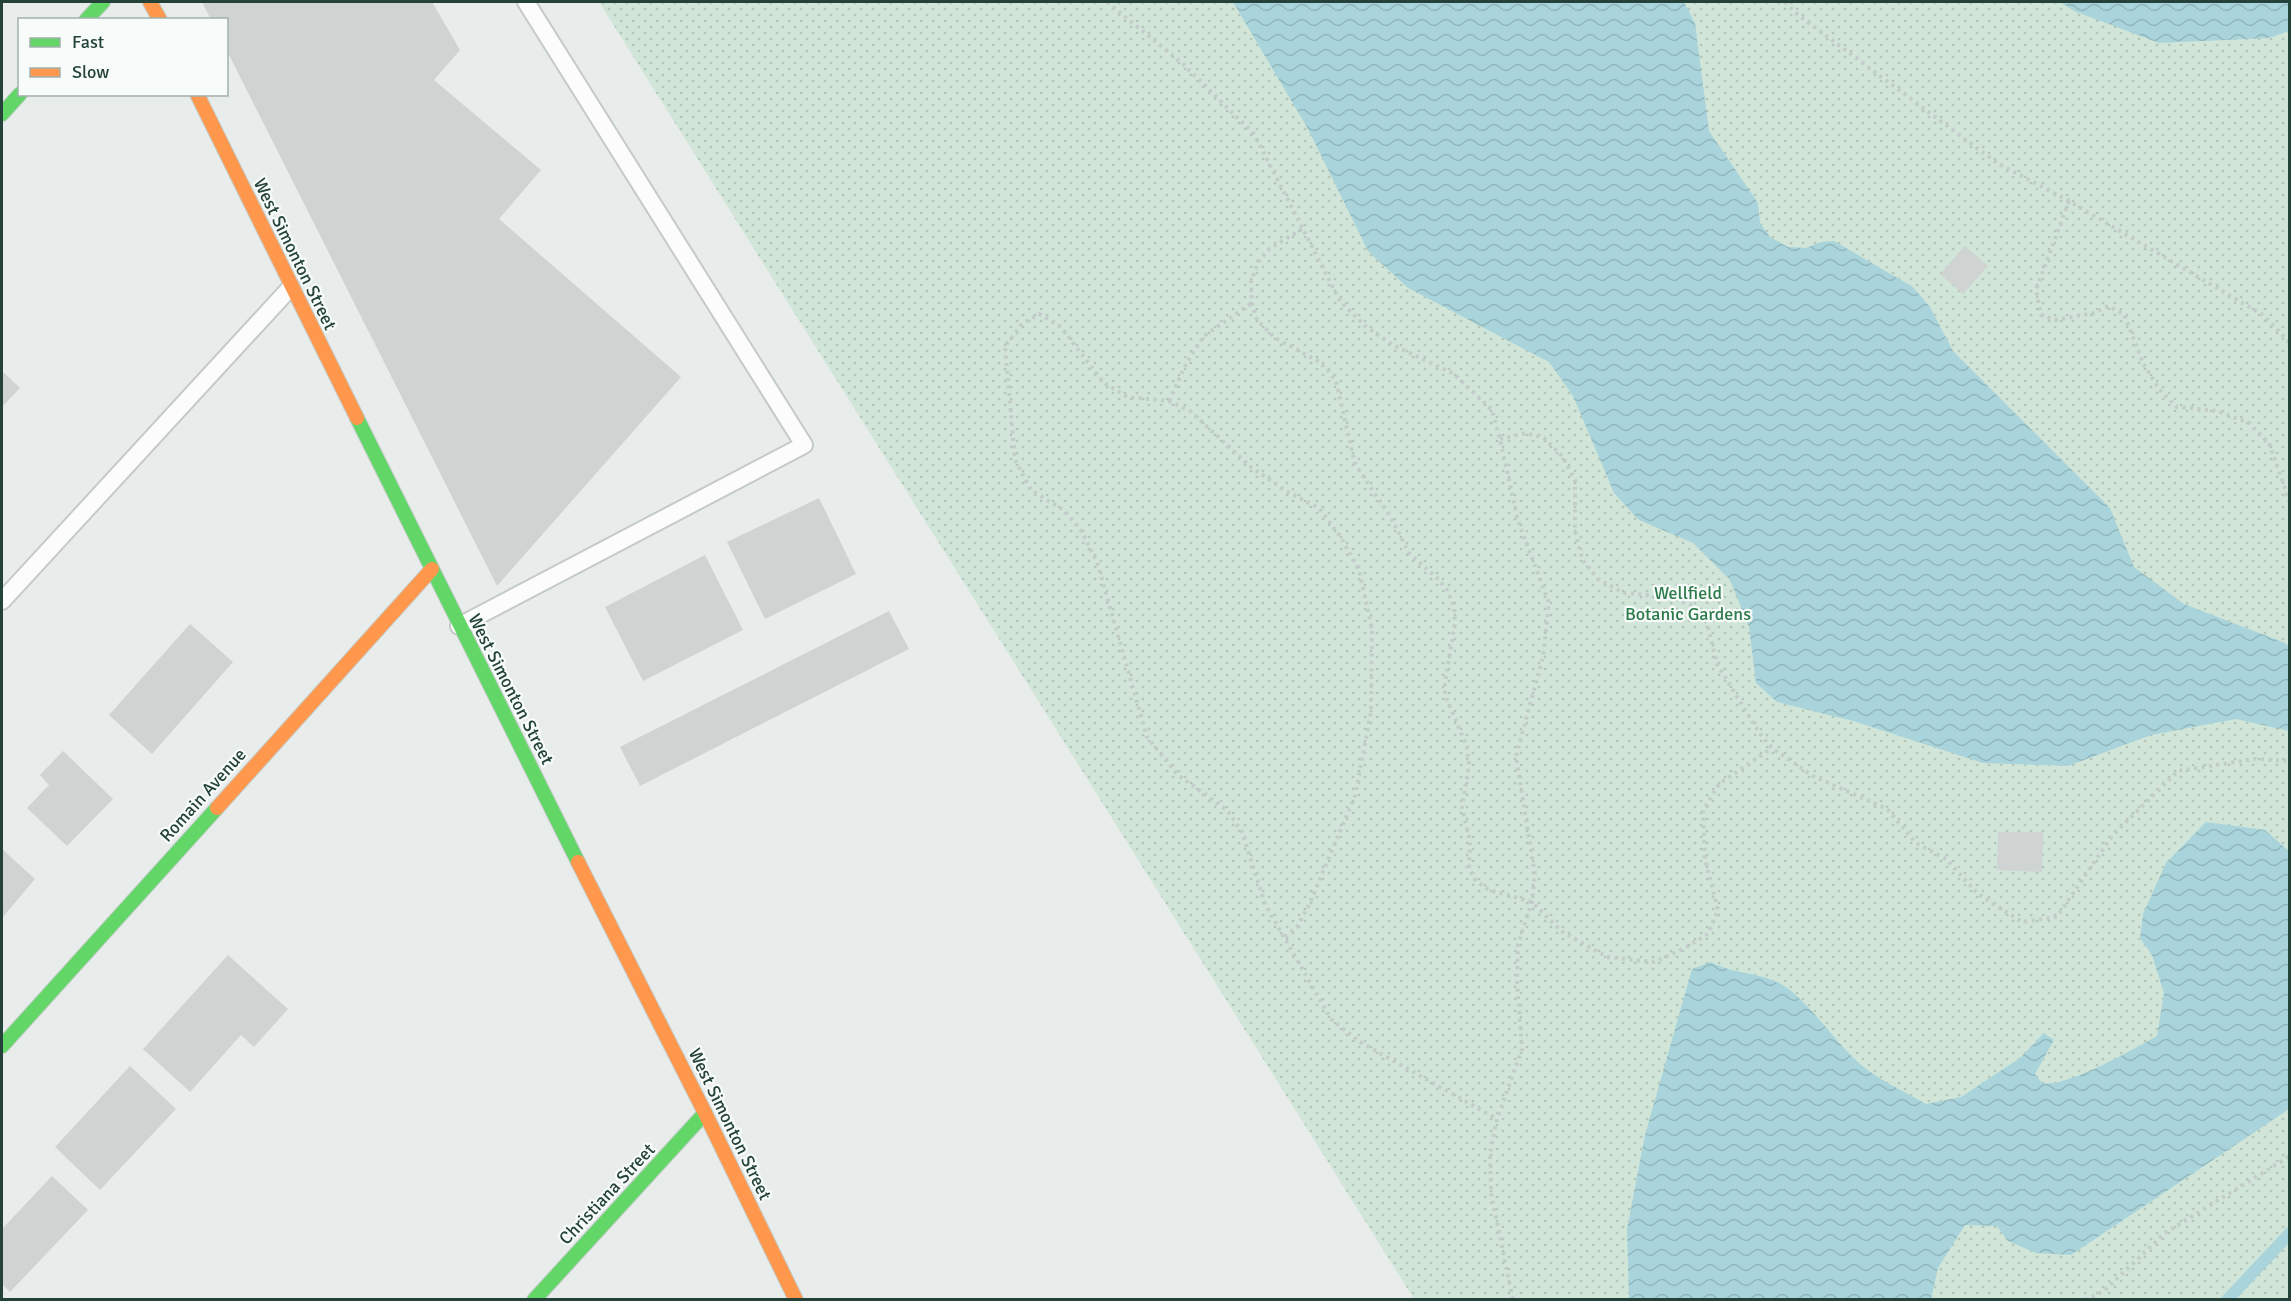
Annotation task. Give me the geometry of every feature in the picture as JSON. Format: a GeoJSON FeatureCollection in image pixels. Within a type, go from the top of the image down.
{"type":"FeatureCollection","features":[{"type":"Feature","properties":{"kind":"street"},"geometry":{"type":"LineString","coordinates":[[88,18],[103,2]]}},
{"type":"Feature","properties":{"kind":"street"},"geometry":{"type":"LineString","coordinates":[[150,2],[159,18]]}},
{"type":"Feature","properties":{"kind":"street"},"geometry":{"type":"LineString","coordinates":[[2,114],[18,96]]}},
{"type":"Feature","properties":{"kind":"street","name":"West Simonton Street"},"geometry":{"type":"LineString","coordinates":[[198,96],[459,626],[705,1113],[796,1299]]}},
{"type":"Feature","properties":{"kind":"street","name":"Romain Avenue"},"geometry":{"type":"LineString","coordinates":[[2,1046],[432,569]]}},
{"type":"Feature","properties":{"kind":"street","name":"Christiana Street"},"geometry":{"type":"LineString","coordinates":[[534,1299],[705,1113]]}},
{"type":"Feature","properties":{"kind":"lane"},"geometry":{"type":"LineString","coordinates":[[459,626],[804,445],[526,2]]}},
{"type":"Feature","properties":{"kind":"lane"},"geometry":{"type":"LineString","coordinates":[[2,601],[291,287]]}},
{"type":"Feature","properties":{"kind":"path"},"geometry":{"type":"LineString","coordinates":[[1107,2],[1183,64],[1254,134],[1340,301],[1365,326],[1393,345],[1454,374],[1492,410],[1518,521],[1549,603],[1544,657],[1516,756],[1535,876],[1532,902],[1518,944],[1517,981],[1522,1049],[1497,1119],[1490,1153],[1491,1193],[1513,1299]]}},
{"type":"Feature","properties":{"kind":"path"},"geometry":{"type":"LineString","coordinates":[[1785,2],[1797,14],[1997,163],[2069,201],[2263,315],[2289,343]]}},
{"type":"Feature","properties":{"kind":"path"},"geometry":{"type":"LineString","coordinates":[[2069,201],[2036,290],[2041,315],[2055,320],[2094,313],[2108,306],[2124,314],[2143,363],[2159,388],[2177,407],[2217,411],[2249,423],[2269,443],[2289,503]]}},
{"type":"Feature","properties":{"kind":"path"},"geometry":{"type":"LineString","coordinates":[[1302,229],[1269,249],[1257,262],[1251,282],[1252,303],[1257,320],[1275,338],[1316,360],[1336,381],[1355,464],[1390,516],[1409,553],[1447,590],[1454,606],[1455,624],[1445,695],[1467,747],[1469,765],[1462,807],[1470,842],[1469,869],[1476,881],[1489,890],[1532,902],[1561,931],[1607,957],[1654,962],[1683,949],[1708,933],[1718,910],[1705,859],[1702,811],[1719,784],[1772,748]]}},
{"type":"Feature","properties":{"kind":"path"},"geometry":{"type":"LineString","coordinates":[[1169,401],[1187,362],[1204,336],[1252,303]]}},
{"type":"Feature","properties":{"kind":"path"},"geometry":{"type":"LineString","coordinates":[[1285,937],[1297,927],[1310,905],[1355,796],[1371,712],[1372,628],[1359,570],[1319,508],[1286,491],[1252,468],[1190,411],[1169,401],[1127,397],[1103,382],[1061,327],[1039,314],[1022,324],[1005,346],[1015,460],[1031,490],[1065,512],[1082,532],[1097,562],[1147,737],[1178,775],[1227,810],[1242,832],[1265,904],[1330,1019],[1360,1042],[1497,1119]]}},
{"type":"Feature","properties":{"kind":"path"},"geometry":{"type":"LineString","coordinates":[[1500,439],[1526,432],[1544,438],[1562,456],[1575,480],[1575,531],[1582,559],[1598,579],[1624,593],[1670,597],[1690,604],[1707,622],[1717,664],[1760,734],[1772,748],[1813,776],[1887,809],[1916,843],[1946,859],[1978,894],[2022,922],[2057,917],[2112,836],[2178,771],[2254,759],[2289,761]]}},
{"type":"Feature","properties":{"kind":"path"},"geometry":{"type":"LineString","coordinates":[[2085,1299],[2104,1291],[2165,1233],[2289,1156]]}},
{"type":"Feature","properties":{"kind":"green space","name":"Wellfield Botanic Gardens"},"geometry":{"type":"Polygon","coordinates":[[[599,2],[2289,2],[2289,1299],[1414,1299],[599,2]]]}},
{"type":"Feature","properties":{"kind":"water"},"geometry":{"type":"Polygon","coordinates":[[[1233,2],[1684,2],[1695,23],[1709,131],[1758,203],[1760,223],[1770,237],[1788,247],[1806,248],[1821,242],[1834,241],[1913,287],[1930,307],[1953,351],[2110,508],[2134,567],[2184,604],[2285,643],[2289,647],[2289,731],[2236,719],[2151,735],[2068,766],[1983,763],[1853,721],[1777,702],[1756,683],[1749,627],[1730,580],[1693,543],[1639,520],[1614,493],[1573,396],[1549,362],[1408,288],[1368,251],[1308,129],[1233,2]]]}},
{"type":"Feature","properties":{"kind":"water"},"geometry":{"type":"Polygon","coordinates":[[[2060,2],[2289,2],[2289,31],[2269,38],[2159,43],[2074,11],[2060,2]]]}},
{"type":"Feature","properties":{"kind":"water"},"geometry":{"type":"Polygon","coordinates":[[[2206,822],[2265,830],[2289,851],[2289,1109],[2071,1255],[2036,1253],[2008,1241],[1997,1226],[1965,1225],[1938,1268],[1931,1299],[1629,1299],[1627,1229],[1645,1135],[1692,969],[1711,962],[1781,984],[1811,1010],[1866,1069],[1926,1104],[1961,1097],[2020,1058],[2044,1033],[2054,1040],[2035,1074],[2042,1083],[2067,1080],[2117,1058],[2157,1036],[2164,993],[2152,955],[2140,938],[2143,914],[2166,863],[2206,822]]]}},
{"type":"Feature","properties":{"kind":"building"},"geometry":{"type":"Polygon","coordinates":[[[202,2],[432,2],[460,50],[434,80],[541,170],[499,219],[681,377],[497,586],[228,53],[228,18],[210,18],[202,2]]]}},
{"type":"Feature","properties":{"kind":"building"},"geometry":{"type":"Polygon","coordinates":[[[1965,246],[1988,266],[1963,294],[1940,274],[1965,246]]]}},
{"type":"Feature","properties":{"kind":"building"},"geometry":{"type":"Polygon","coordinates":[[[2,371],[20,388],[2,407],[2,371]]]}},
{"type":"Feature","properties":{"kind":"building"},"geometry":{"type":"Polygon","coordinates":[[[819,498],[856,574],[765,619],[727,542],[819,498]]]}},
{"type":"Feature","properties":{"kind":"building"},"geometry":{"type":"Polygon","coordinates":[[[705,555],[743,630],[643,681],[605,607],[705,555]]]}},
{"type":"Feature","properties":{"kind":"building"},"geometry":{"type":"Polygon","coordinates":[[[889,611],[909,649],[640,786],[620,747],[889,611]]]}},
{"type":"Feature","properties":{"kind":"building"},"geometry":{"type":"Polygon","coordinates":[[[190,624],[233,662],[152,754],[109,715],[190,624]]]}},
{"type":"Feature","properties":{"kind":"building"},"geometry":{"type":"Polygon","coordinates":[[[63,751],[113,799],[67,846],[27,808],[49,785],[40,775],[63,751]]]}},
{"type":"Feature","properties":{"kind":"building"},"geometry":{"type":"Polygon","coordinates":[[[1998,832],[2043,832],[2042,872],[1997,870],[1998,832]]]}},
{"type":"Feature","properties":{"kind":"building"},"geometry":{"type":"Polygon","coordinates":[[[2,849],[35,879],[2,918],[2,849]]]}},
{"type":"Feature","properties":{"kind":"building"},"geometry":{"type":"Polygon","coordinates":[[[228,955],[288,1009],[254,1047],[241,1035],[190,1092],[143,1049],[228,955]]]}},
{"type":"Feature","properties":{"kind":"building"},"geometry":{"type":"Polygon","coordinates":[[[130,1066],[176,1109],[100,1190],[55,1147],[130,1066]]]}},
{"type":"Feature","properties":{"kind":"building"},"geometry":{"type":"Polygon","coordinates":[[[52,1176],[88,1210],[10,1292],[2,1284],[2,1229],[52,1176]]]}},
{"type":"Feature","properties":{"kind":"waterway"},"geometry":{"type":"LineString","coordinates":[[2227,1300],[2290,1233]]}},
{"type":"Feature","properties":{"kind":"traffic: fast"},"geometry":{"type":"LineString","coordinates":[[88,18],[103,2]]}},
{"type":"Feature","properties":{"kind":"traffic: fast"},"geometry":{"type":"LineString","coordinates":[[2,114],[18,96]]}},
{"type":"Feature","properties":{"kind":"traffic: fast"},"geometry":{"type":"LineString","coordinates":[[357,418],[578,862]]}},
{"type":"Feature","properties":{"kind":"traffic: fast"},"geometry":{"type":"LineString","coordinates":[[2,1046],[217,808]]}},
{"type":"Feature","properties":{"kind":"traffic: fast"},"geometry":{"type":"LineString","coordinates":[[534,1300],[705,1113]]}},
{"type":"Feature","properties":{"kind":"traffic: slow"},"geometry":{"type":"LineString","coordinates":[[150,2],[159,18]]}},
{"type":"Feature","properties":{"kind":"traffic: slow"},"geometry":{"type":"LineString","coordinates":[[198,96],[357,418]]}},
{"type":"Feature","properties":{"kind":"traffic: slow"},"geometry":{"type":"LineString","coordinates":[[217,808],[432,569]]}},
{"type":"Feature","properties":{"kind":"traffic: slow"},"geometry":{"type":"LineString","coordinates":[[578,862],[705,1113],[796,1300]]}}]}
